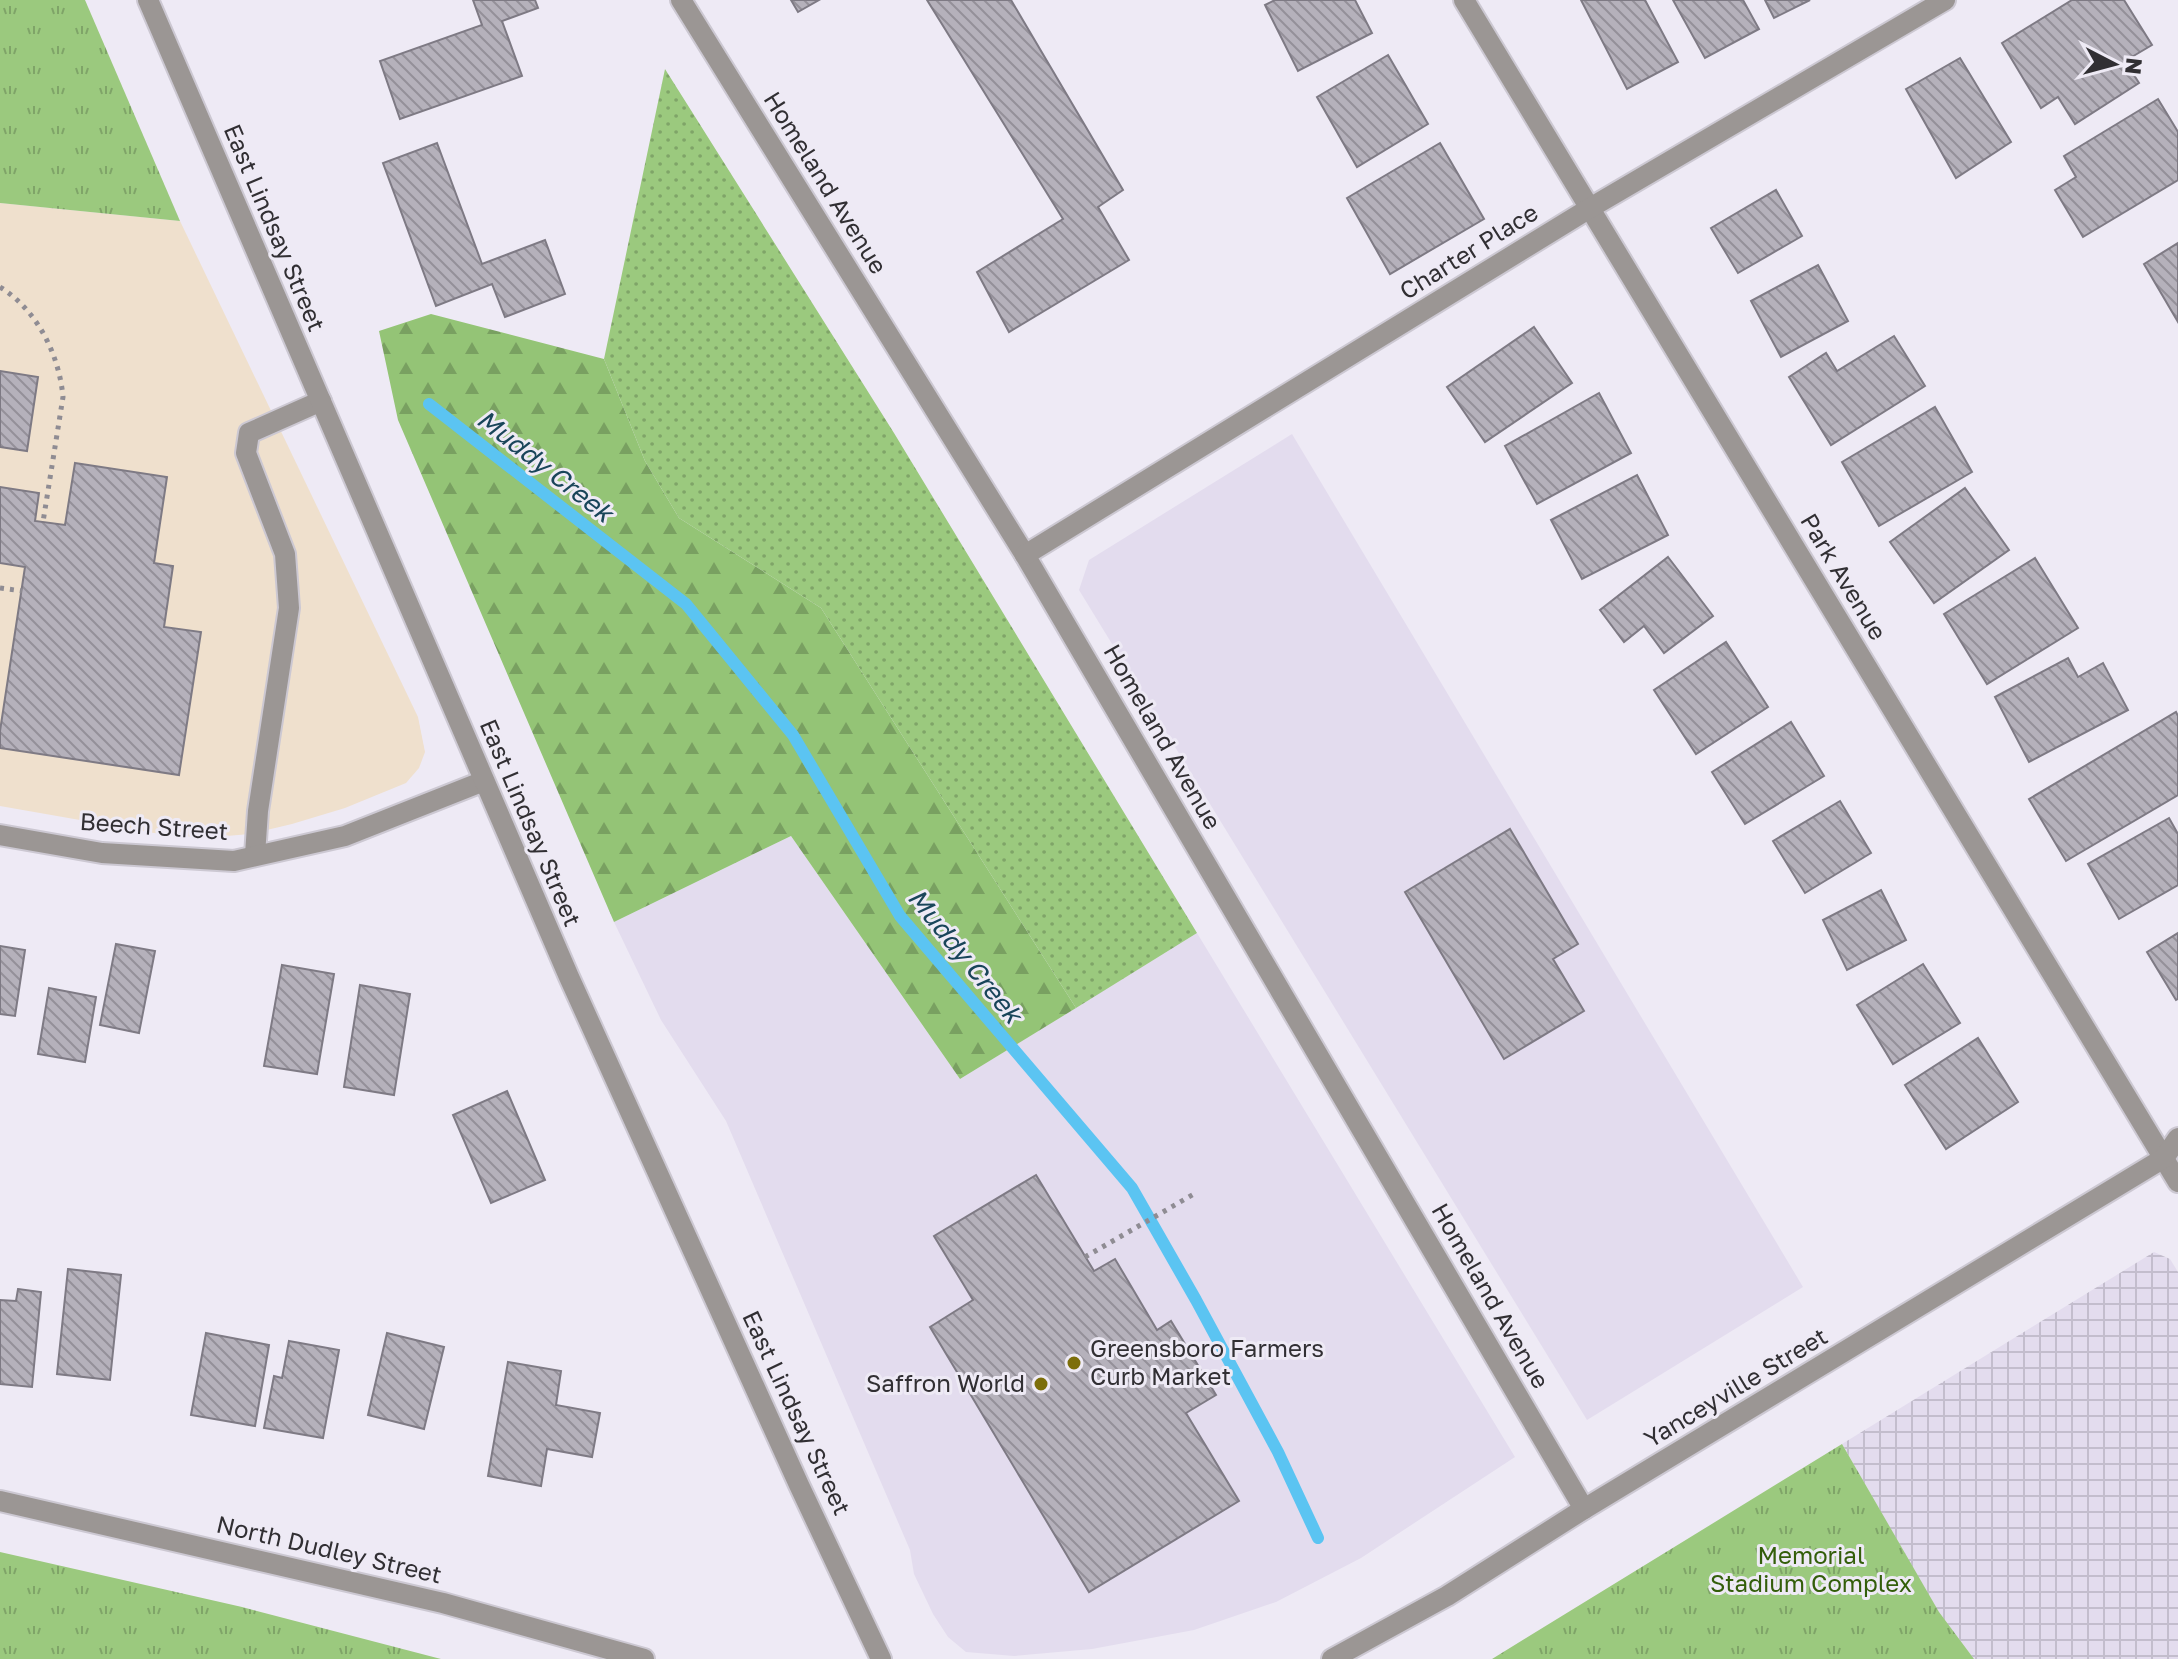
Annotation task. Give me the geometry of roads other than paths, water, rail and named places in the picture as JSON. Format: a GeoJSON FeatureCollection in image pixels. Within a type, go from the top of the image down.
{"type":"FeatureCollection","features":[{"type":"Feature","properties":{"kind":"street","name":"East Lindsay Street"},"geometry":{"type":"LineString","coordinates":[[148,0],[575,991],[881,1659]]}},
{"type":"Feature","properties":{"kind":"street","name":"Homeland Avenue"},"geometry":{"type":"LineString","coordinates":[[681,0],[1025,555],[1584,1509]]}},
{"type":"Feature","properties":{"kind":"street","name":"Park Avenue"},"geometry":{"type":"LineString","coordinates":[[1464,0],[2171,1158],[2178,1182]]}},
{"type":"Feature","properties":{"kind":"street","name":"Charter Place"},"geometry":{"type":"LineString","coordinates":[[1025,555],[1590,208],[1945,0]]}},
{"type":"Feature","properties":{"kind":"street"},"geometry":{"type":"LineString","coordinates":[[255,855],[258,811],[289,608],[285,554],[246,453],[249,433],[321,401]]}},
{"type":"Feature","properties":{"kind":"street","name":"Beech Street"},"geometry":{"type":"LineString","coordinates":[[0,835],[102,853],[234,861],[345,836],[484,781]]}},
{"type":"Feature","properties":{"kind":"street","name":"Yanceyville Street"},"geometry":{"type":"LineString","coordinates":[[1332,1659],[1447,1596],[1584,1509],[2171,1158],[2178,1138]]}},
{"type":"Feature","properties":{"kind":"street","name":"North Dudley Street"},"geometry":{"type":"LineString","coordinates":[[0,1501],[443,1603],[644,1659]]}},
{"type":"Feature","properties":{"kind":"waterway","name":"Muddy Creek"},"geometry":{"type":"LineString","coordinates":[[429,404],[686,604],[793,735],[900,916],[1132,1188],[1278,1452],[1318,1538]]}},
{"type":"Feature","properties":{"kind":"place","name":"Greensboro Farmers Curb Market"},"geometry":{"type":"Point","coordinates":[1074,1363]}},
{"type":"Feature","properties":{"kind":"place","name":"Saffron World"},"geometry":{"type":"Point","coordinates":[1041,1384]}},
{"type":"Feature","properties":{"kind":"park label","name":"Memorial Stadium Complex"},"geometry":{"type":"Point","coordinates":[1811,1570]}}]}
